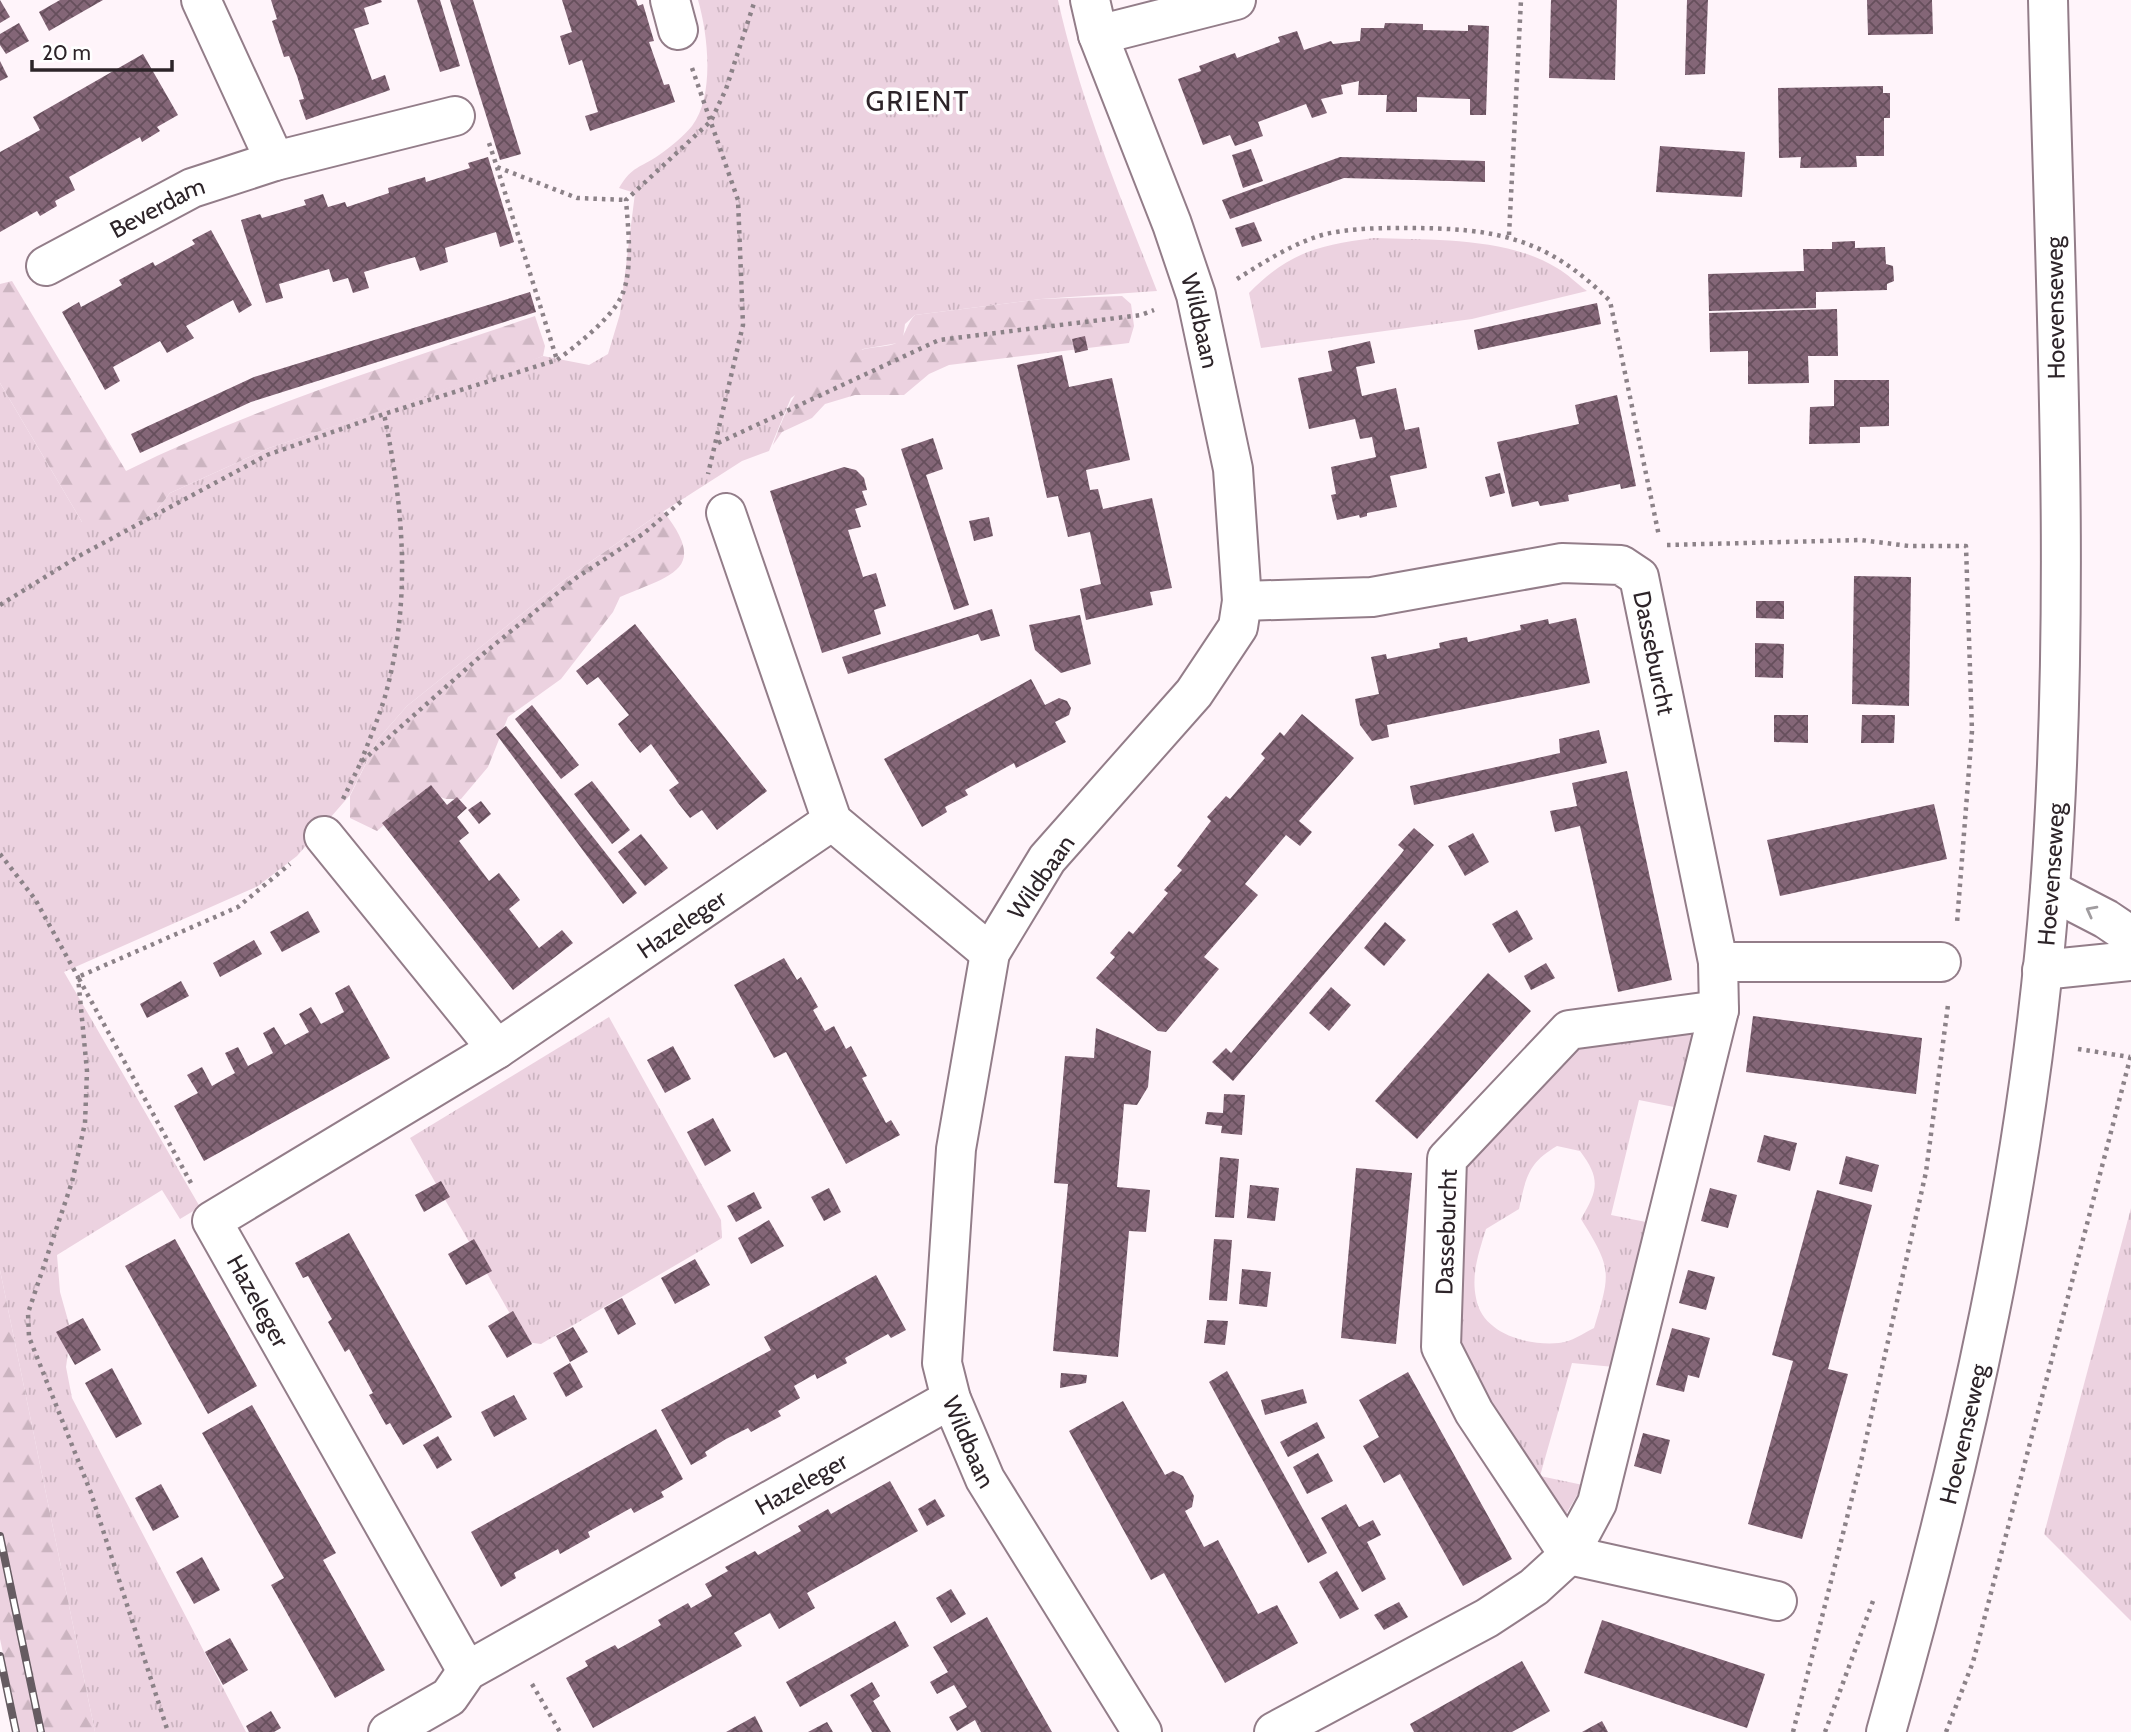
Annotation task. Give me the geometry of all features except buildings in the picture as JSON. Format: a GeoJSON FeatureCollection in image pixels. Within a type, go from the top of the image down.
{"type":"FeatureCollection","features":[{"type":"Feature","properties":{"kind":"street"},"geometry":{"type":"LineString","coordinates":[[201,0],[275,162]]}},
{"type":"Feature","properties":{"kind":"street"},"geometry":{"type":"LineString","coordinates":[[1094,18],[1236,0]]}},
{"type":"Feature","properties":{"kind":"street","name":"Hoevenseweg"},"geometry":{"type":"LineString","coordinates":[[1886,1732],[1929,1569],[1986,1321],[2025,1109],[2050,890],[2057,769],[2060,523],[2048,0]]}},
{"type":"Feature","properties":{"kind":"street","name":"Wildbaan"},"geometry":{"type":"LineString","coordinates":[[1094,18],[1196,295],[1233,469],[1241,601],[1238,627],[1195,693],[1046,859],[990,953],[956,1149],[942,1363],[951,1399],[985,1479],[1142,1732]]}},
{"type":"Feature","properties":{"kind":"street","name":"Beverdam"},"geometry":{"type":"LineString","coordinates":[[46,266],[192,188],[275,162],[455,116]]}},
{"type":"Feature","properties":{"kind":"street"},"geometry":{"type":"LineString","coordinates":[[726,513],[832,821],[990,953]]}},
{"type":"Feature","properties":{"kind":"street","name":"Dasseburcht"},"geometry":{"type":"LineString","coordinates":[[1241,601],[1372,597],[1562,563],[1620,565],[1639,577],[1718,962],[1719,1010],[1597,1503],[1569,1555],[1534,1587],[1487,1618],[1274,1732]]}},
{"type":"Feature","properties":{"kind":"street","name":"Hazeleger"},"geometry":{"type":"LineString","coordinates":[[467,1671],[212,1221],[497,1049],[832,821]]}},
{"type":"Feature","properties":{"kind":"street"},"geometry":{"type":"LineString","coordinates":[[324,836],[497,1049]]}},
{"type":"Feature","properties":{"kind":"street"},"geometry":{"type":"LineString","coordinates":[[2050,890],[2106,919],[2131,936]]}},
{"type":"Feature","properties":{"kind":"street"},"geometry":{"type":"LineString","coordinates":[[2042,970],[2131,961]]}},
{"type":"Feature","properties":{"kind":"street"},"geometry":{"type":"LineString","coordinates":[[1718,962],[1949,963]]}},
{"type":"Feature","properties":{"kind":"street","name":"Dasseburcht"},"geometry":{"type":"LineString","coordinates":[[1569,1555],[1474,1412],[1441,1347],[1447,1159],[1569,1030],[1719,1010]]}},
{"type":"Feature","properties":{"kind":"street","name":"Hazeleger"},"geometry":{"type":"LineString","coordinates":[[388,1732],[449,1697],[467,1671],[951,1399]]}},
{"type":"Feature","properties":{"kind":"street"},"geometry":{"type":"LineString","coordinates":[[1569,1555],[1777,1601]]}},
{"type":"Feature","properties":{"kind":"path"},"geometry":{"type":"LineString","coordinates":[[497,167],[577,198],[626,200],[711,121],[726,89],[755,0]]}},
{"type":"Feature","properties":{"kind":"path"},"geometry":{"type":"LineString","coordinates":[[1509,235],[1521,0]]}},
{"type":"Feature","properties":{"kind":"path"},"geometry":{"type":"LineString","coordinates":[[674,15],[738,200],[743,325],[718,443],[706,481]]}},
{"type":"Feature","properties":{"kind":"path"},"geometry":{"type":"LineString","coordinates":[[455,116],[485,130],[557,360]]}},
{"type":"Feature","properties":{"kind":"path"},"geometry":{"type":"LineString","coordinates":[[0,605],[79,556],[267,456],[384,414],[557,360],[578,346],[621,298],[629,260],[626,200]]}},
{"type":"Feature","properties":{"kind":"path"},"geometry":{"type":"LineString","coordinates":[[718,443],[939,340],[1141,315],[1236,281],[1271,257],[1323,235],[1378,228],[1452,228],[1509,235],[1563,260],[1585,275],[1610,301],[1660,545],[1861,540],[1909,546],[1966,546],[1972,731],[1926,1172],[1860,1466],[1793,1732]]}},
{"type":"Feature","properties":{"kind":"path"},"geometry":{"type":"LineString","coordinates":[[78,977],[238,907],[324,836],[361,762],[388,686],[401,609],[401,505],[384,414]]}},
{"type":"Feature","properties":{"kind":"path"},"geometry":{"type":"LineString","coordinates":[[361,762],[483,654],[576,578],[643,534],[691,493]]}},
{"type":"Feature","properties":{"kind":"path"},"geometry":{"type":"LineString","coordinates":[[0,853],[35,899],[212,1221]]}},
{"type":"Feature","properties":{"kind":"path"},"geometry":{"type":"LineString","coordinates":[[78,977],[87,1071],[85,1123],[72,1182],[28,1312],[29,1337],[91,1493],[168,1732]]}},
{"type":"Feature","properties":{"kind":"path"},"geometry":{"type":"LineString","coordinates":[[1946,1732],[1973,1662],[2131,1055]]}},
{"type":"Feature","properties":{"kind":"path"},"geometry":{"type":"LineString","coordinates":[[1825,1732],[1876,1591]]}},
{"type":"Feature","properties":{"kind":"path"},"geometry":{"type":"LineString","coordinates":[[510,1647],[560,1732]]}},
{"type":"Feature","properties":{"kind":"green space"},"geometry":{"type":"Polygon","coordinates":[[[698,0],[1058,0],[1089,111],[1157,291],[1041,299],[915,315],[905,324],[903,338],[898,343],[863,349],[791,398],[769,451],[742,461],[650,520],[563,581],[407,706],[378,739],[350,795],[297,856],[258,886],[64,972],[200,1207],[180,1219],[162,1190],[57,1255],[60,1292],[71,1331],[66,1367],[72,1398],[246,1732],[95,1732],[0,1270],[0,383],[82,522],[150,519],[170,493],[269,448],[543,356],[589,365],[608,354],[620,314],[635,193],[619,188],[633,171],[663,152],[689,130],[704,98],[707,47],[698,0]]]}},
{"type":"Feature","properties":{"kind":"green space"},"geometry":{"type":"Polygon","coordinates":[[[1374,238],[1444,240],[1492,245],[1537,258],[1565,273],[1587,291],[1472,319],[1261,348],[1249,293],[1292,259],[1321,248],[1374,238]]]}},
{"type":"Feature","properties":{"kind":"green space"},"geometry":{"type":"Polygon","coordinates":[[[12,281],[126,471],[277,406],[535,316],[545,346],[543,356],[533,360],[269,448],[170,493],[150,519],[107,536],[82,522],[0,383],[0,284],[12,281]]]}},
{"type":"Feature","properties":{"kind":"green space"},"geometry":{"type":"Polygon","coordinates":[[[1122,296],[1131,304],[1134,326],[1129,343],[949,365],[929,374],[904,395],[855,395],[825,404],[812,418],[782,432],[773,445],[794,396],[813,374],[841,357],[898,342],[915,315],[1041,299],[1122,296]]]}},
{"type":"Feature","properties":{"kind":"green space"},"geometry":{"type":"Polygon","coordinates":[[[663,511],[677,531],[683,546],[683,558],[678,568],[655,583],[620,597],[613,612],[561,679],[508,717],[488,767],[461,799],[446,799],[424,791],[377,831],[350,818],[350,796],[378,739],[407,706],[563,581],[663,511]]]}},
{"type":"Feature","properties":{"kind":"green space"},"geometry":{"type":"Polygon","coordinates":[[[609,1017],[721,1220],[722,1238],[541,1344],[526,1342],[410,1138],[609,1017]]]}},
{"type":"Feature","properties":{"kind":"green space"},"geometry":{"type":"Polygon","coordinates":[[[1699,1018],[1679,1108],[1639,1100],[1611,1215],[1651,1223],[1614,1367],[1572,1363],[1540,1476],[1583,1485],[1555,1533],[1447,1347],[1465,1157],[1582,1034],[1699,1018]],[[1557,1146],[1547,1152],[1530,1172],[1519,1209],[1486,1229],[1475,1272],[1476,1298],[1487,1321],[1497,1329],[1521,1340],[1559,1343],[1594,1328],[1604,1294],[1606,1271],[1598,1249],[1581,1219],[1595,1185],[1591,1169],[1580,1151],[1557,1146]]]}},
{"type":"Feature","properties":{"kind":"green space"},"geometry":{"type":"Polygon","coordinates":[[[2131,1208],[2131,1621],[2044,1534],[2131,1208]]]}},
{"type":"Feature","properties":{"kind":"green space"},"geometry":{"type":"Polygon","coordinates":[[[0,1270],[95,1732],[20,1732],[0,1639],[0,1270]]]}},
{"type":"Feature","properties":{"kind":"railway"},"geometry":{"type":"LineString","coordinates":[[0,1536],[41,1732]]}},
{"type":"Feature","properties":{"kind":"railway"},"geometry":{"type":"LineString","coordinates":[[0,1656],[16,1732]]}},
{"type":"Feature","properties":{"kind":"district","name":"GRIENT"},"geometry":{"type":"Point","coordinates":[918,101]}}]}
